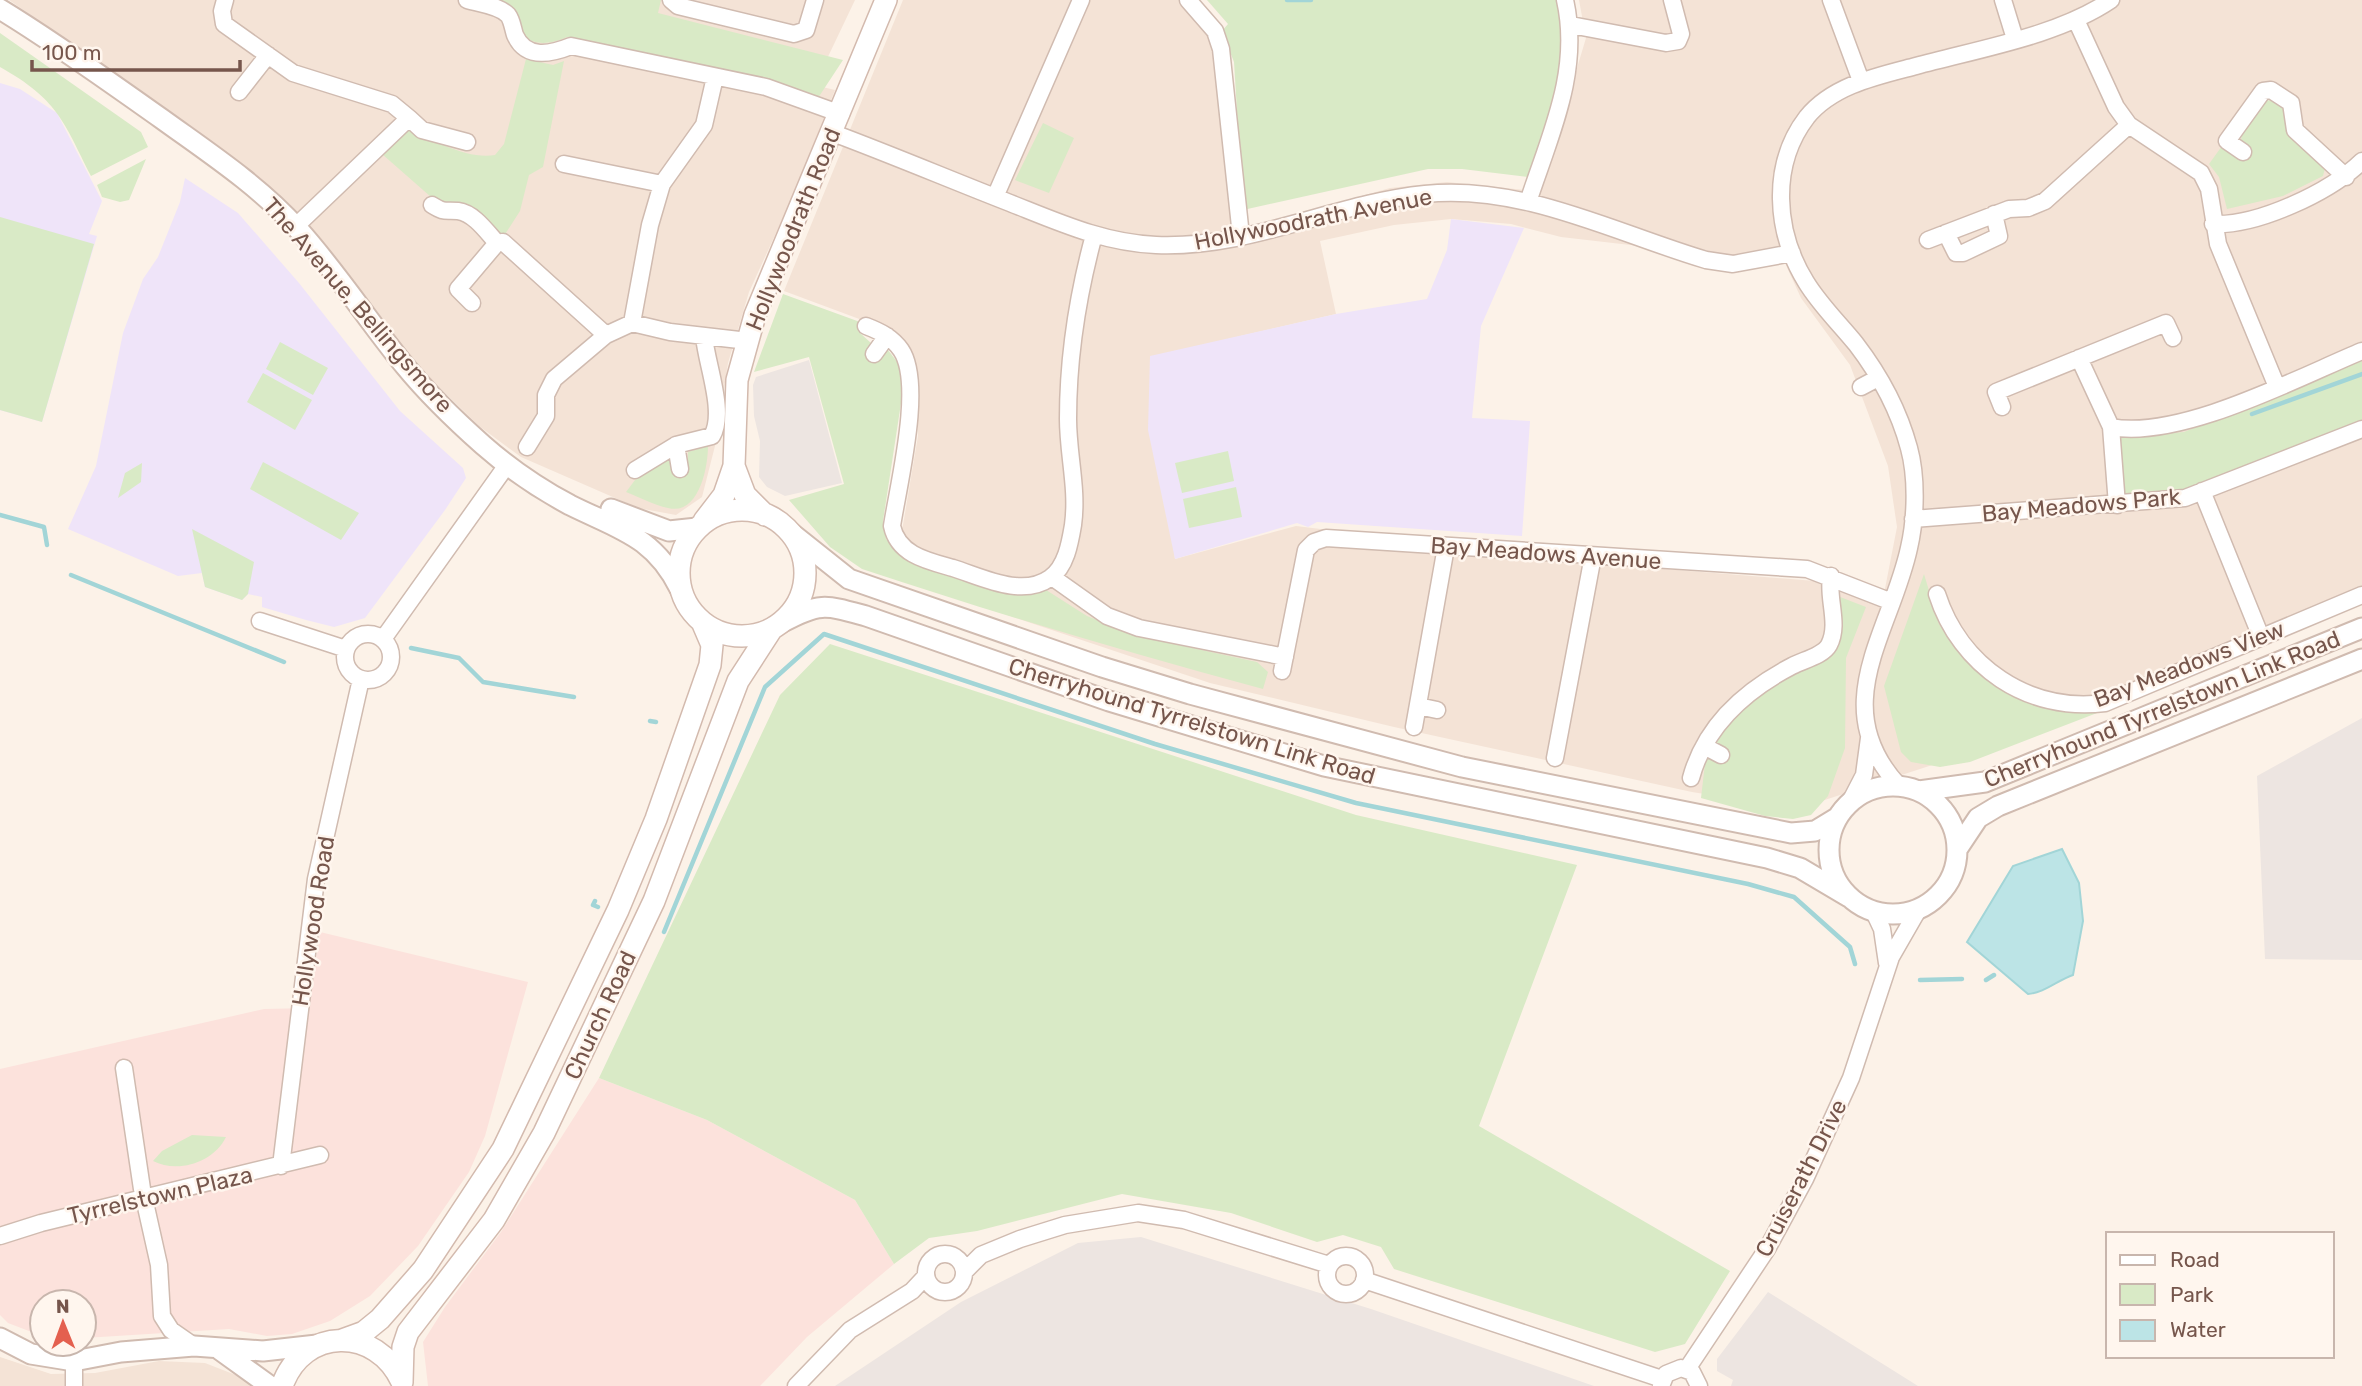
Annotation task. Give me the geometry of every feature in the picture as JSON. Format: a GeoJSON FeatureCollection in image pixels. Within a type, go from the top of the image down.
{"type":"FeatureCollection","features":[{"type":"Feature","properties":{"kind":"main road","name":"Hollywoodrath Road"},"geometry":{"type":"LineString","coordinates":[[700,525],[724,495],[734,466],[737,380],[767,285],[837,123],[886,0]]}},
{"type":"Feature","properties":{"kind":"main road","name":"Hollywoodrath Road"},"geometry":{"type":"LineString","coordinates":[[734,466],[745,495],[765,515]]}},
{"type":"Feature","properties":{"kind":"main road"},"geometry":{"type":"LineString","coordinates":[[735,510],[765,515],[790,532],[801,549],[804,578],[796,607],[777,626],[754,636],[736,637],[703,624],[688,608],[680,589],[681,556],[700,525],[735,510]]}},
{"type":"Feature","properties":{"kind":"main road","name":"Church Road"},"geometry":{"type":"LineString","coordinates":[[342,1340],[364,1332],[380,1319],[423,1270],[503,1149],[612,922],[656,819],[710,665],[712,645],[703,624]]}},
{"type":"Feature","properties":{"kind":"main road","name":"Church Road"},"geometry":{"type":"LineString","coordinates":[[402,1384],[403,1347],[408,1332],[494,1220],[544,1133],[654,901],[738,681],[777,626]]}},
{"type":"Feature","properties":{"kind":"main road"},"geometry":{"type":"LineString","coordinates":[[282,1386],[300,1357],[317,1345],[342,1340],[357,1342],[381,1353],[402,1384]]}},
{"type":"Feature","properties":{"kind":"street"},"geometry":{"type":"LineString","coordinates":[[225,0],[222,10],[225,24],[304,78],[392,104],[422,130],[467,142]]}},
{"type":"Feature","properties":{"kind":"street","name":"Hollywoodrath Avenue"},"geometry":{"type":"LineString","coordinates":[[467,0],[500,9],[510,16],[517,40],[533,53],[550,53],[571,46],[766,87],[995,197],[1094,236],[1156,245],[1204,243],[1427,194],[1461,193],[1528,202],[1706,260],[1733,264],[1792,253]]}},
{"type":"Feature","properties":{"kind":"street"},"geometry":{"type":"LineString","coordinates":[[671,0],[678,6],[794,34],[806,30],[815,0]]}},
{"type":"Feature","properties":{"kind":"street"},"geometry":{"type":"LineString","coordinates":[[995,197],[1081,0]]}},
{"type":"Feature","properties":{"kind":"street"},"geometry":{"type":"LineString","coordinates":[[1188,0],[1215,31],[1222,49],[1241,236]]}},
{"type":"Feature","properties":{"kind":"street"},"geometry":{"type":"LineString","coordinates":[[1528,202],[1560,112],[1569,71],[1571,25],[1565,0]]}},
{"type":"Feature","properties":{"kind":"street"},"geometry":{"type":"LineString","coordinates":[[1571,25],[1666,43],[1678,41],[1681,34],[1672,0]]}},
{"type":"Feature","properties":{"kind":"street"},"geometry":{"type":"LineString","coordinates":[[1831,0],[1861,81]]}},
{"type":"Feature","properties":{"kind":"street"},"geometry":{"type":"LineString","coordinates":[[2003,0],[2015,38]]}},
{"type":"Feature","properties":{"kind":"street"},"geometry":{"type":"LineString","coordinates":[[1899,786],[1884,770],[1870,738],[1865,709],[1867,670],[1909,548],[1913,519],[1909,449],[1878,377],[1857,345],[1805,281],[1792,253],[1784,226],[1780,194],[1786,162],[1795,135],[1809,115],[1825,102],[1861,81],[2076,20],[2111,0]]}},
{"type":"Feature","properties":{"kind":"street","name":"The Avenue, Bellingsmore"},"geometry":{"type":"LineString","coordinates":[[0,9],[71,52],[247,181],[296,226],[340,278],[407,368],[507,465],[568,504],[629,531],[643,541],[670,568],[680,589]]}},
{"type":"Feature","properties":{"kind":"street"},"geometry":{"type":"LineString","coordinates":[[2076,20],[2116,107],[2129,125],[2201,173],[2209,190],[2218,244],[2277,387]]}},
{"type":"Feature","properties":{"kind":"street"},"geometry":{"type":"LineString","coordinates":[[239,92],[268,55]]}},
{"type":"Feature","properties":{"kind":"street"},"geometry":{"type":"LineString","coordinates":[[632,323],[650,225],[662,184],[704,125],[715,77]]}},
{"type":"Feature","properties":{"kind":"street"},"geometry":{"type":"LineString","coordinates":[[2243,152],[2227,141],[2263,91],[2271,90],[2291,103],[2295,130],[2346,177]]}},
{"type":"Feature","properties":{"kind":"street"},"geometry":{"type":"LineString","coordinates":[[296,226],[409,118]]}},
{"type":"Feature","properties":{"kind":"street"},"geometry":{"type":"LineString","coordinates":[[1928,240],[2009,209],[2028,208],[2045,201],[2129,125]]}},
{"type":"Feature","properties":{"kind":"street"},"geometry":{"type":"LineString","coordinates":[[2213,224],[2272,212],[2308,198],[2346,177],[2362,161]]}},
{"type":"Feature","properties":{"kind":"street"},"geometry":{"type":"LineString","coordinates":[[564,164],[662,184]]}},
{"type":"Feature","properties":{"kind":"street"},"geometry":{"type":"LineString","coordinates":[[432,205],[446,213],[458,211],[468,216],[497,243]]}},
{"type":"Feature","properties":{"kind":"street"},"geometry":{"type":"LineString","coordinates":[[1946,233],[1956,253],[1974,248],[1999,236],[1994,214]]}},
{"type":"Feature","properties":{"kind":"street"},"geometry":{"type":"LineString","coordinates":[[866,326],[887,336],[902,351],[910,378],[909,421],[892,526],[894,537],[900,545],[920,558],[1010,586],[1038,584],[1052,577],[1066,556],[1073,526],[1075,487],[1069,405],[1082,278],[1094,236]]}},
{"type":"Feature","properties":{"kind":"street"},"geometry":{"type":"LineString","coordinates":[[472,303],[458,289],[497,243],[503,242],[606,335]]}},
{"type":"Feature","properties":{"kind":"street"},"geometry":{"type":"LineString","coordinates":[[527,447],[546,416],[546,395],[554,379],[606,335],[632,323],[670,332],[748,341]]}},
{"type":"Feature","properties":{"kind":"street"},"geometry":{"type":"LineString","coordinates":[[2002,407],[1996,392],[2079,358],[2166,323],[2173,338]]}},
{"type":"Feature","properties":{"kind":"street"},"geometry":{"type":"LineString","coordinates":[[635,470],[676,445],[712,436],[716,429],[716,406],[704,336]]}},
{"type":"Feature","properties":{"kind":"street"},"geometry":{"type":"LineString","coordinates":[[874,354],[887,336]]}},
{"type":"Feature","properties":{"kind":"street"},"geometry":{"type":"LineString","coordinates":[[2111,427],[2141,428],[2175,424],[2277,387],[2362,351]]}},
{"type":"Feature","properties":{"kind":"street"},"geometry":{"type":"LineString","coordinates":[[2079,358],[2111,427],[2117,505]]}},
{"type":"Feature","properties":{"kind":"street"},"geometry":{"type":"LineString","coordinates":[[1861,387],[1878,377]]}},
{"type":"Feature","properties":{"kind":"street","name":"Bay Meadows Park"},"geometry":{"type":"LineString","coordinates":[[1913,519],[2185,498],[2362,429]]}},
{"type":"Feature","properties":{"kind":"street"},"geometry":{"type":"LineString","coordinates":[[676,445],[680,469]]}},
{"type":"Feature","properties":{"kind":"street"},"geometry":{"type":"LineString","coordinates":[[383,639],[507,465]]}},
{"type":"Feature","properties":{"kind":"street","name":"The Avenue, Bellingsmore"},"geometry":{"type":"LineString","coordinates":[[540,485],[669,531],[700,525]]}},
{"type":"Feature","properties":{"kind":"street"},"geometry":{"type":"LineString","coordinates":[[2202,491],[2261,637]]}},
{"type":"Feature","properties":{"kind":"street","name":"Cherryhound Tyrrelstown Link Road"},"geometry":{"type":"LineString","coordinates":[[790,532],[824,562],[849,579],[1102,667],[1264,715],[1475,770],[1791,833],[1815,831],[1843,810]]}},
{"type":"Feature","properties":{"kind":"street","name":"Bay Meadows Avenue"},"geometry":{"type":"LineString","coordinates":[[1052,577],[1107,616],[1139,628],[1284,664],[1306,550],[1314,542],[1326,538],[1807,569],[1831,576],[1892,602]]}},
{"type":"Feature","properties":{"kind":"street"},"geometry":{"type":"LineString","coordinates":[[1414,727],[1446,547]]}},
{"type":"Feature","properties":{"kind":"street"},"geometry":{"type":"LineString","coordinates":[[1555,758],[1592,556]]}},
{"type":"Feature","properties":{"kind":"street"},"geometry":{"type":"LineString","coordinates":[[1691,778],[1704,746],[1718,724],[1752,690],[1828,649],[1833,635],[1831,576]]}},
{"type":"Feature","properties":{"kind":"street","name":"Bay Meadows View"},"geometry":{"type":"LineString","coordinates":[[1937,594],[1952,632],[1980,664],[1998,679],[2048,701],[2079,706],[2105,703],[2362,595]]}},
{"type":"Feature","properties":{"kind":"street","name":"Cherryhound Tyrrelstown Link Road"},"geometry":{"type":"LineString","coordinates":[[777,626],[807,609],[825,605],[866,616],[1109,701],[1324,766],[1767,858],[1800,868],[1849,897]]}},
{"type":"Feature","properties":{"kind":"street"},"geometry":{"type":"LineString","coordinates":[[260,621],[346,649]]}},
{"type":"Feature","properties":{"kind":"street","name":"Cherryhound Tyrrelstown Link Road"},"geometry":{"type":"LineString","coordinates":[[1919,791],[1985,782],[2362,628]]}},
{"type":"Feature","properties":{"kind":"street"},"geometry":{"type":"LineString","coordinates":[[362,634],[377,635],[383,639],[391,653],[388,668],[377,678],[361,679],[346,664],[346,649],[362,634]]}},
{"type":"Feature","properties":{"kind":"street","name":"Cherryhound Tyrrelstown Link Road"},"geometry":{"type":"LineString","coordinates":[[1958,848],[1978,818],[1998,806],[2362,659]]}},
{"type":"Feature","properties":{"kind":"street","name":"Hollywood Road"},"geometry":{"type":"LineString","coordinates":[[281,1166],[316,879],[361,679]]}},
{"type":"Feature","properties":{"kind":"street"},"geometry":{"type":"LineString","coordinates":[[1418,706],[1437,710]]}},
{"type":"Feature","properties":{"kind":"street"},"geometry":{"type":"LineString","coordinates":[[1542,734],[1559,739]]}},
{"type":"Feature","properties":{"kind":"street"},"geometry":{"type":"LineString","coordinates":[[1843,810],[1878,787],[1899,786],[1919,791],[1947,814],[1958,848],[1956,867],[1948,885],[1935,900],[1918,910],[1896,915],[1874,912],[1849,897],[1836,880],[1829,859],[1830,837],[1843,810],[1864,775],[1870,738]]}},
{"type":"Feature","properties":{"kind":"street"},"geometry":{"type":"LineString","coordinates":[[1704,746],[1721,755]]}},
{"type":"Feature","properties":{"kind":"street","name":"Cruiserath Drive"},"geometry":{"type":"LineString","coordinates":[[1687,1369],[1767,1249],[1805,1179],[1851,1078],[1891,957],[1918,910]]}},
{"type":"Feature","properties":{"kind":"street","name":"Cruiserath Drive"},"geometry":{"type":"LineString","coordinates":[[1874,912],[1882,929],[1888,958],[1886,972]]}},
{"type":"Feature","properties":{"kind":"street"},"geometry":{"type":"LineString","coordinates":[[124,1068],[145,1199],[159,1265],[162,1316],[166,1323],[194,1346]]}},
{"type":"Feature","properties":{"kind":"street","name":"Tyrrelstown Plaza"},"geometry":{"type":"LineString","coordinates":[[0,1236],[18,1229],[320,1155]]}},
{"type":"Feature","properties":{"kind":"street"},"geometry":{"type":"LineString","coordinates":[[929,1282],[932,1259],[950,1254],[980,1256],[1065,1225],[1138,1213],[1184,1220],[1329,1265]]}},
{"type":"Feature","properties":{"kind":"street"},"geometry":{"type":"LineString","coordinates":[[950,1254],[960,1260],[965,1271]]}},
{"type":"Feature","properties":{"kind":"street"},"geometry":{"type":"LineString","coordinates":[[929,1282],[951,1292],[962,1284],[965,1271],[980,1256]]}},
{"type":"Feature","properties":{"kind":"street"},"geometry":{"type":"LineString","coordinates":[[1353,1256],[1364,1269],[1364,1280],[1351,1293],[1338,1292],[1327,1278],[1329,1265],[1337,1258],[1353,1256]]}},
{"type":"Feature","properties":{"kind":"street"},"geometry":{"type":"LineString","coordinates":[[1364,1280],[1662,1383],[1675,1368],[1687,1369],[1696,1376],[1699,1386]]}},
{"type":"Feature","properties":{"kind":"street"},"geometry":{"type":"LineString","coordinates":[[796,1386],[850,1330],[929,1282]]}},
{"type":"Feature","properties":{"kind":"street"},"geometry":{"type":"LineString","coordinates":[[0,1338],[32,1354],[74,1361],[121,1352],[194,1346],[219,1350],[275,1351],[317,1345]]}},
{"type":"Feature","properties":{"kind":"street"},"geometry":{"type":"LineString","coordinates":[[219,1350],[270,1386]]}},
{"type":"Feature","properties":{"kind":"street"},"geometry":{"type":"LineString","coordinates":[[74,1361],[74,1386]]}},
{"type":"Feature","properties":{"kind":"shaded area"},"geometry":{"type":"Polygon","coordinates":[[[9,0],[501,0],[554,23],[835,90],[792,198],[749,292],[728,363],[715,446],[702,497],[676,515],[638,508],[521,457],[479,426],[399,348],[273,192],[173,114],[9,0]]]}},
{"type":"Feature","properties":{"kind":"shaded area"},"geometry":{"type":"Polygon","coordinates":[[[610,0],[855,0],[825,63],[610,0]]]}},
{"type":"Feature","properties":{"kind":"shaded area"},"geometry":{"type":"Polygon","coordinates":[[[903,0],[1184,0],[1212,31],[1245,229],[1390,188],[1447,182],[1525,190],[1539,195],[1586,38],[1579,0],[2362,0],[2362,602],[2129,701],[1797,809],[1692,792],[1394,727],[1210,683],[900,579],[901,537],[918,436],[915,369],[862,320],[784,291],[903,0]],[[1451,219],[1394,225],[1320,241],[1336,314],[1150,357],[1175,559],[1296,526],[1614,565],[1815,581],[1824,587],[1882,604],[1897,527],[1888,466],[1850,365],[1801,298],[1785,263],[1728,271],[1639,246],[1561,237],[1511,224],[1451,219]]]}},
{"type":"Feature","properties":{"kind":"shaded area"},"geometry":{"type":"Polygon","coordinates":[[[0,83],[20,89],[57,113],[102,201],[89,234],[97,236],[42,422],[0,410],[0,83]]]}},
{"type":"Feature","properties":{"kind":"shaded area"},"geometry":{"type":"Polygon","coordinates":[[[185,178],[238,213],[299,283],[400,411],[463,468],[466,478],[365,618],[334,627],[262,607],[262,597],[248,594],[242,600],[205,587],[202,573],[178,576],[68,529],[96,466],[123,333],[143,279],[158,257],[180,202],[185,178]]]}},
{"type":"Feature","properties":{"kind":"shaded area"},"geometry":{"type":"Polygon","coordinates":[[[1451,219],[1524,228],[1481,326],[1472,418],[1530,421],[1522,536],[1317,522],[1308,527],[1297,523],[1175,559],[1148,430],[1150,356],[1336,314],[1427,299],[1447,250],[1451,219]]]}},
{"type":"Feature","properties":{"kind":"shaded area"},"geometry":{"type":"Polygon","coordinates":[[[809,360],[842,483],[785,496],[767,487],[759,477],[760,441],[754,416],[753,385],[756,377],[809,360]]]}},
{"type":"Feature","properties":{"kind":"shaded area"},"geometry":{"type":"Polygon","coordinates":[[[2362,718],[2362,960],[2265,959],[2257,776],[2362,718]]]}},
{"type":"Feature","properties":{"kind":"shaded area"},"geometry":{"type":"Polygon","coordinates":[[[320,932],[528,982],[485,1136],[469,1172],[418,1246],[370,1296],[330,1321],[292,1334],[267,1336],[229,1329],[98,1337],[98,1288],[28,1288],[28,1331],[8,1323],[0,1315],[0,1069],[264,1009],[309,1008],[320,932]]]}},
{"type":"Feature","properties":{"kind":"shaded area"},"geometry":{"type":"Polygon","coordinates":[[[599,1078],[707,1120],[855,1200],[894,1264],[807,1337],[760,1386],[428,1386],[423,1342],[445,1307],[501,1232],[599,1078]]]}},
{"type":"Feature","properties":{"kind":"shaded area"},"geometry":{"type":"Polygon","coordinates":[[[1141,1237],[1371,1309],[1594,1386],[835,1386],[961,1302],[1078,1243],[1141,1237]]]}},
{"type":"Feature","properties":{"kind":"shaded area"},"geometry":{"type":"Polygon","coordinates":[[[1768,1292],[1918,1386],[1731,1386],[1733,1380],[1717,1371],[1717,1359],[1768,1292]]]}},
{"type":"Feature","properties":{"kind":"shaded area"},"geometry":{"type":"Polygon","coordinates":[[[0,1357],[51,1374],[95,1373],[159,1361],[205,1363],[246,1379],[250,1386],[0,1386],[0,1357]]]}},
{"type":"Feature","properties":{"kind":"green space"},"geometry":{"type":"Polygon","coordinates":[[[492,0],[661,0],[658,13],[843,60],[818,98],[741,75],[567,37],[553,42],[532,41],[515,29],[492,0]]]}},
{"type":"Feature","properties":{"kind":"green space"},"geometry":{"type":"Polygon","coordinates":[[[1207,0],[1560,0],[1564,48],[1551,114],[1528,177],[1462,169],[1428,169],[1243,210],[1234,62],[1222,31],[1228,24],[1207,0]]]}},
{"type":"Feature","properties":{"kind":"green space"},"geometry":{"type":"Polygon","coordinates":[[[0,33],[141,132],[148,147],[91,176],[65,125],[46,101],[0,67],[0,33]]]}},
{"type":"Feature","properties":{"kind":"green space"},"geometry":{"type":"Polygon","coordinates":[[[526,59],[553,65],[564,61],[543,167],[529,175],[520,211],[502,239],[431,197],[382,154],[408,128],[462,152],[495,155],[504,144],[526,59]]]}},
{"type":"Feature","properties":{"kind":"green space"},"geometry":{"type":"Polygon","coordinates":[[[2267,100],[2276,103],[2293,118],[2325,168],[2323,176],[2283,196],[2227,209],[2219,177],[2209,164],[2222,146],[2241,141],[2242,133],[2267,100]]]}},
{"type":"Feature","properties":{"kind":"green space"},"geometry":{"type":"Polygon","coordinates":[[[1043,123],[1074,138],[1049,193],[1015,180],[1043,123]]]}},
{"type":"Feature","properties":{"kind":"green space"},"geometry":{"type":"Polygon","coordinates":[[[146,159],[129,200],[120,202],[102,197],[97,185],[146,159]]]}},
{"type":"Feature","properties":{"kind":"green space"},"geometry":{"type":"Polygon","coordinates":[[[0,217],[94,244],[42,422],[0,410],[0,217]]]}},
{"type":"Feature","properties":{"kind":"green space"},"geometry":{"type":"Polygon","coordinates":[[[783,294],[860,322],[860,333],[871,343],[865,354],[874,360],[882,351],[888,350],[901,367],[903,390],[883,521],[886,539],[904,556],[1043,588],[1087,616],[1137,636],[1257,662],[1268,672],[1263,689],[1062,632],[862,569],[830,547],[789,500],[844,484],[809,357],[754,372],[783,294]]]}},
{"type":"Feature","properties":{"kind":"green space"},"geometry":{"type":"Polygon","coordinates":[[[280,342],[328,368],[313,395],[266,369],[280,342]]]}},
{"type":"Feature","properties":{"kind":"green space"},"geometry":{"type":"Polygon","coordinates":[[[2362,361],[2362,425],[2193,491],[2124,500],[2117,438],[2184,432],[2362,361]]]}},
{"type":"Feature","properties":{"kind":"green space"},"geometry":{"type":"Polygon","coordinates":[[[263,373],[312,400],[295,430],[247,402],[263,373]]]}},
{"type":"Feature","properties":{"kind":"green space"},"geometry":{"type":"Polygon","coordinates":[[[708,446],[704,477],[700,488],[687,505],[668,508],[626,492],[635,480],[665,459],[672,461],[674,473],[688,471],[688,452],[708,446]]]}},
{"type":"Feature","properties":{"kind":"green space"},"geometry":{"type":"Polygon","coordinates":[[[1228,451],[1234,481],[1182,493],[1175,463],[1228,451]]]}},
{"type":"Feature","properties":{"kind":"green space"},"geometry":{"type":"Polygon","coordinates":[[[263,462],[359,513],[341,540],[250,489],[263,462]]]}},
{"type":"Feature","properties":{"kind":"green space"},"geometry":{"type":"Polygon","coordinates":[[[142,463],[141,482],[118,498],[125,473],[142,463]]]}},
{"type":"Feature","properties":{"kind":"green space"},"geometry":{"type":"Polygon","coordinates":[[[1236,487],[1242,517],[1189,528],[1183,499],[1236,487]]]}},
{"type":"Feature","properties":{"kind":"green space"},"geometry":{"type":"Polygon","coordinates":[[[192,529],[254,562],[248,594],[242,600],[205,587],[192,529]]]}},
{"type":"Feature","properties":{"kind":"green space"},"geometry":{"type":"Polygon","coordinates":[[[1924,574],[1939,624],[1971,665],[1998,686],[2034,705],[2097,713],[1970,762],[1940,767],[1911,762],[1901,752],[1884,686],[1924,574]]]}},
{"type":"Feature","properties":{"kind":"green space"},"geometry":{"type":"Polygon","coordinates":[[[1835,595],[1866,607],[1846,658],[1845,748],[1828,796],[1811,815],[1793,819],[1765,816],[1701,798],[1706,755],[1741,703],[1764,686],[1828,657],[1835,595]]]}},
{"type":"Feature","properties":{"kind":"green space"},"geometry":{"type":"Polygon","coordinates":[[[830,644],[1356,815],[1577,865],[1479,1126],[1730,1271],[1685,1344],[1655,1352],[1394,1269],[1381,1247],[1343,1235],[1317,1242],[1231,1213],[1122,1194],[977,1231],[929,1238],[894,1264],[855,1200],[707,1120],[599,1078],[780,695],[830,644]]]}},
{"type":"Feature","properties":{"kind":"green space"},"geometry":{"type":"Polygon","coordinates":[[[192,1135],[226,1137],[213,1153],[194,1163],[173,1166],[153,1161],[162,1151],[192,1135]]]}},
{"type":"Feature","properties":{"kind":"water"},"geometry":{"type":"Polygon","coordinates":[[[2062,849],[2079,883],[2083,921],[2073,975],[2028,994],[1967,942],[2013,866],[2062,849]]]}},
{"type":"Feature","properties":{"kind":"waterway"},"geometry":{"type":"LineString","coordinates":[[1287,0],[1311,0]]}},
{"type":"Feature","properties":{"kind":"waterway"},"geometry":{"type":"LineString","coordinates":[[2252,414],[2362,374]]}},
{"type":"Feature","properties":{"kind":"waterway"},"geometry":{"type":"LineString","coordinates":[[0,515],[44,527],[47,545]]}},
{"type":"Feature","properties":{"kind":"waterway"},"geometry":{"type":"LineString","coordinates":[[71,575],[284,662]]}},
{"type":"Feature","properties":{"kind":"waterway"},"geometry":{"type":"LineString","coordinates":[[664,932],[765,687],[824,634],[1155,744],[1356,803],[1748,884],[1794,897],[1850,947],[1855,964]]}},
{"type":"Feature","properties":{"kind":"waterway"},"geometry":{"type":"LineString","coordinates":[[411,648],[459,658],[483,682],[574,697]]}},
{"type":"Feature","properties":{"kind":"waterway"},"geometry":{"type":"LineString","coordinates":[[650,721],[656,722]]}},
{"type":"Feature","properties":{"kind":"waterway"},"geometry":{"type":"LineString","coordinates":[[595,901],[593,905],[598,907]]}},
{"type":"Feature","properties":{"kind":"waterway"},"geometry":{"type":"LineString","coordinates":[[1986,980],[1994,975]]}},
{"type":"Feature","properties":{"kind":"waterway"},"geometry":{"type":"LineString","coordinates":[[1920,980],[1962,979]]}}]}
